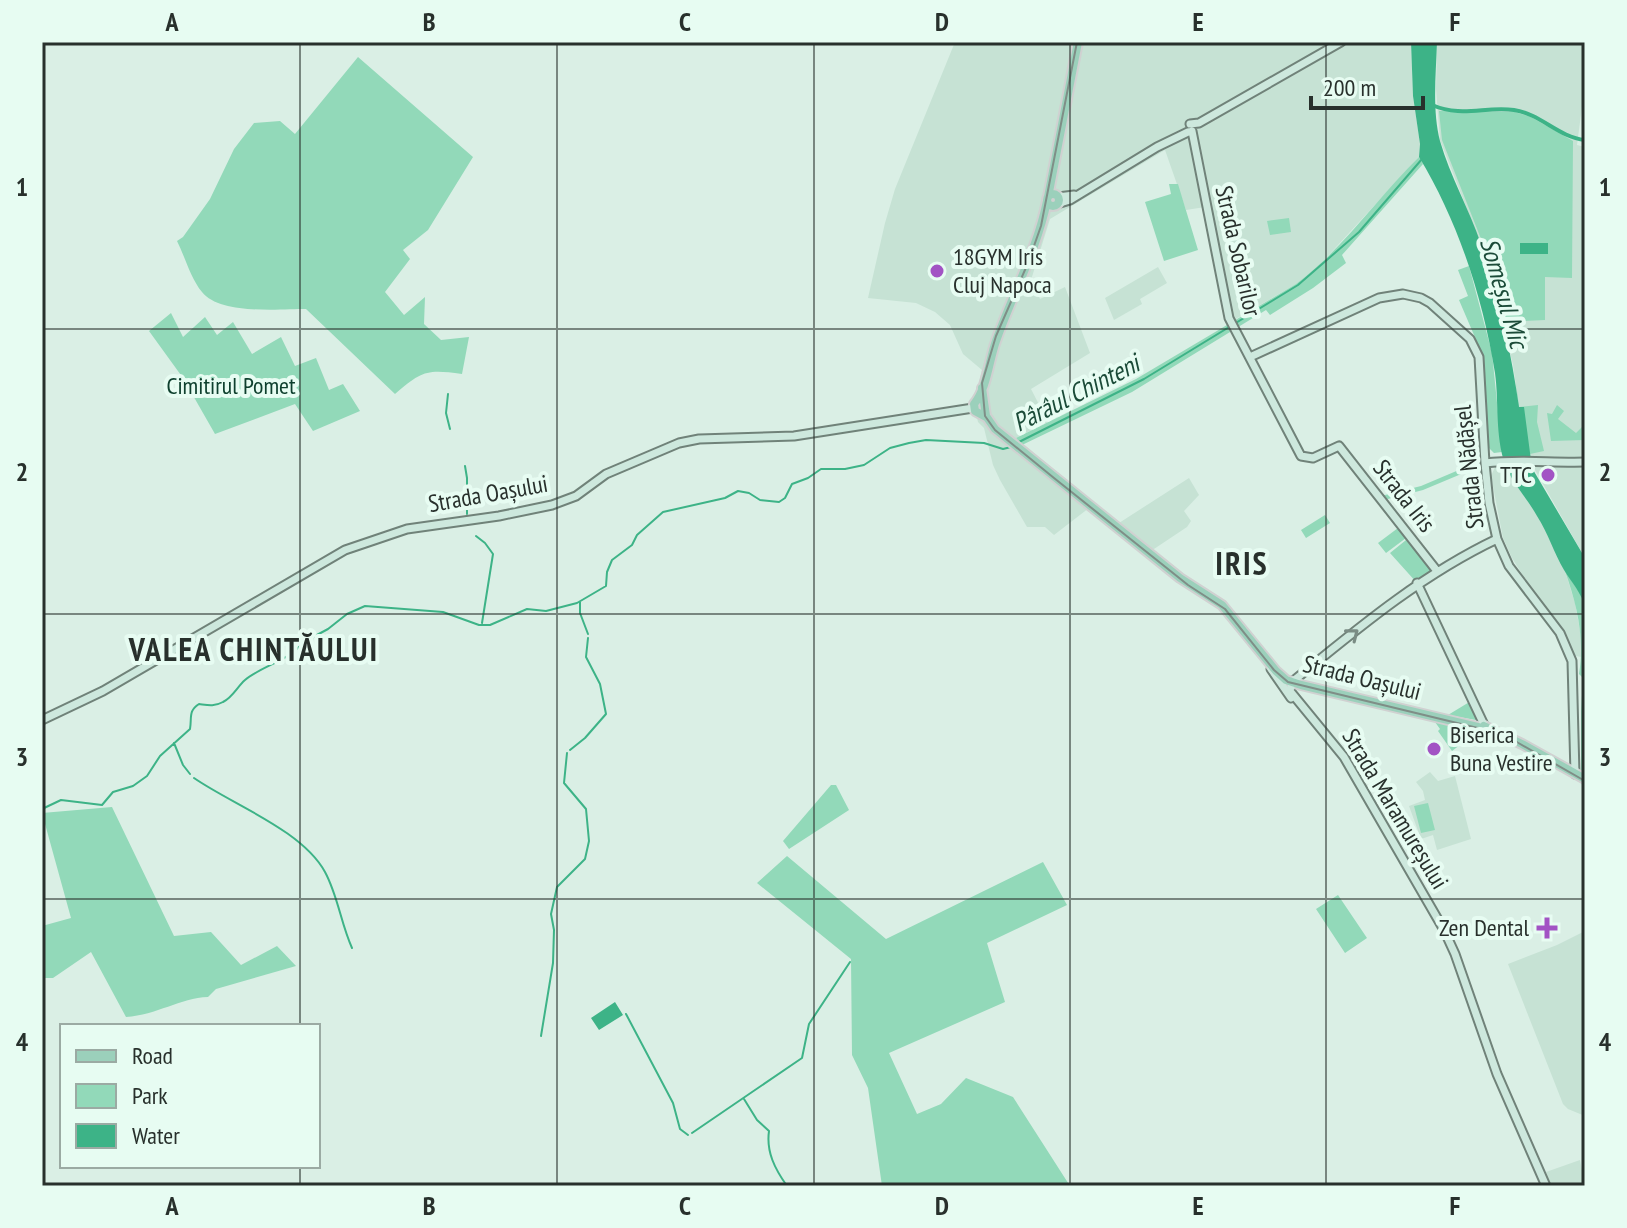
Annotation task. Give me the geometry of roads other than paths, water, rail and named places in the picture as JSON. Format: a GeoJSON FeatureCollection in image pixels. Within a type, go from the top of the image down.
{"type":"FeatureCollection","features":[{"type":"Feature","properties":{"kind":"main road"},"geometry":{"type":"LineString","coordinates":[[980,402],[997,337],[1054,200],[1051,178],[1078,42]]}},
{"type":"Feature","properties":{"kind":"main road"},"geometry":{"type":"LineString","coordinates":[[1054,200],[1076,195],[1340,42]]}},
{"type":"Feature","properties":{"kind":"main road","name":"Strada Sobarilor"},"geometry":{"type":"LineString","coordinates":[[1191,129],[1234,329],[1301,456],[1313,458],[1339,446]]}},
{"type":"Feature","properties":{"kind":"main road","name":"Strada Nădășel"},"geometry":{"type":"LineString","coordinates":[[1250,357],[1379,298],[1403,294],[1421,298],[1449,318],[1476,347],[1489,503],[1497,539],[1509,566],[1560,633],[1570,653],[1579,776]]}},
{"type":"Feature","properties":{"kind":"main road","name":"Strada Oașului"},"geometry":{"type":"LineString","coordinates":[[42,720],[115,684],[334,555],[397,531],[552,505],[576,496],[606,474],[692,440],[794,436],[980,402],[1003,435],[1180,578],[1222,605],[1287,684],[1484,726],[1579,776]]}},
{"type":"Feature","properties":{"kind":"main road","name":"Strada Iris"},"geometry":{"type":"LineString","coordinates":[[1339,446],[1437,571]]}},
{"type":"Feature","properties":{"kind":"main road"},"geometry":{"type":"LineString","coordinates":[[1485,463],[1532,460],[1585,462]]}},
{"type":"Feature","properties":{"kind":"main road"},"geometry":{"type":"LineString","coordinates":[[1287,684],[1417,583],[1497,539]]}},
{"type":"Feature","properties":{"kind":"main road"},"geometry":{"type":"LineString","coordinates":[[1417,583],[1486,729]]}},
{"type":"Feature","properties":{"kind":"main road","name":"Strada Maramureșului"},"geometry":{"type":"LineString","coordinates":[[1287,684],[1296,701],[1344,757],[1444,930],[1496,1072],[1546,1186]]}},
{"type":"Feature","properties":{"kind":"water"},"geometry":{"type":"Polygon","coordinates":[[[1411,42],[1437,42],[1435,104],[1440,141],[1476,231],[1493,284],[1519,407],[1524,407],[1532,468],[1585,558],[1585,607],[1541,523],[1505,464],[1498,431],[1495,373],[1484,317],[1457,234],[1419,157],[1411,42]]]}},
{"type":"Feature","properties":{"kind":"water"},"geometry":{"type":"Polygon","coordinates":[[[1520,243],[1548,243],[1548,254],[1520,254],[1520,243]]]}},
{"type":"Feature","properties":{"kind":"water"},"geometry":{"type":"Polygon","coordinates":[[[615,1002],[623,1015],[599,1030],[591,1018],[615,1002]]]}},
{"type":"Feature","properties":{"kind":"waterway"},"geometry":{"type":"LineString","coordinates":[[1432,105],[1453,111],[1503,109],[1524,112],[1566,135],[1585,140]]}},
{"type":"Feature","properties":{"kind":"waterway","name":"Pârâul Chinteni"},"geometry":{"type":"LineString","coordinates":[[1017,443],[1144,379],[1298,285],[1359,232],[1422,159]]}},
{"type":"Feature","properties":{"kind":"waterway"},"geometry":{"type":"LineString","coordinates":[[448,394],[446,413],[450,429]]}},
{"type":"Feature","properties":{"kind":"waterway","name":"Pârâul Chinteni"},"geometry":{"type":"LineString","coordinates":[[42,809],[61,800],[102,805],[113,792],[133,786],[147,776],[160,756],[190,729],[192,712],[199,704],[223,702],[251,675],[291,654],[302,643],[365,606],[443,612],[479,625],[490,625],[527,609],[546,611],[577,603],[606,586],[612,560],[632,545],[637,535],[663,512],[725,498],[738,491],[760,500],[779,502],[785,498],[792,484],[821,469],[864,465],[890,448],[909,443],[926,440],[984,443],[1003,449],[1011,447]]}},
{"type":"Feature","properties":{"kind":"waterway"},"geometry":{"type":"LineString","coordinates":[[465,466],[467,514]]}},
{"type":"Feature","properties":{"kind":"waterway"},"geometry":{"type":"LineString","coordinates":[[476,536],[493,554],[482,623]]}},
{"type":"Feature","properties":{"kind":"waterway"},"geometry":{"type":"LineString","coordinates":[[580,602],[580,613],[588,634]]}},
{"type":"Feature","properties":{"kind":"waterway"},"geometry":{"type":"LineString","coordinates":[[570,750],[606,714],[600,684],[586,657],[588,638]]}},
{"type":"Feature","properties":{"kind":"waterway"},"geometry":{"type":"LineString","coordinates":[[174,743],[190,774]]}},
{"type":"Feature","properties":{"kind":"waterway"},"geometry":{"type":"LineString","coordinates":[[541,1036],[553,963],[551,914],[557,887],[585,859],[589,841],[586,809],[564,783],[567,753]]}},
{"type":"Feature","properties":{"kind":"waterway"},"geometry":{"type":"LineString","coordinates":[[194,778],[266,819],[314,857],[329,881],[352,948]]}},
{"type":"Feature","properties":{"kind":"waterway"},"geometry":{"type":"LineString","coordinates":[[692,1133],[802,1058],[809,1024],[850,962]]}},
{"type":"Feature","properties":{"kind":"waterway"},"geometry":{"type":"LineString","coordinates":[[626,1014],[673,1103],[680,1129],[688,1135]]}},
{"type":"Feature","properties":{"kind":"waterway"},"geometry":{"type":"LineString","coordinates":[[744,1099],[757,1120],[769,1131],[772,1160],[787,1186]]}},
{"type":"Feature","properties":{"kind":"tram line"},"geometry":{"type":"LineString","coordinates":[[1077,42],[1041,226],[996,336],[982,383],[985,416],[995,430],[1054,478],[1188,585],[1225,609],[1274,670],[1288,682],[1486,730],[1515,741],[1585,781]]}},
{"type":"Feature","properties":{"kind":"place","name":"18GYM Iris Cluj Napoca"},"geometry":{"type":"Point","coordinates":[937,271]}},
{"type":"Feature","properties":{"kind":"place","name":"TTC"},"geometry":{"type":"Point","coordinates":[1548,475]}},
{"type":"Feature","properties":{"kind":"place","name":"Biserica Buna Vestire"},"geometry":{"type":"Point","coordinates":[1434,749]}},
{"type":"Feature","properties":{"kind":"place","name":"Zen Dental"},"geometry":{"type":"Point","coordinates":[1547,928]}},
{"type":"Feature","properties":{"kind":"district","name":"IRIS"},"geometry":{"type":"Point","coordinates":[1242,564]}},
{"type":"Feature","properties":{"kind":"district","name":"VALEA CHINTĂULUI"},"geometry":{"type":"Point","coordinates":[254,650]}},
{"type":"Feature","properties":{"kind":"water label","name":"Someșul Mic"},"geometry":{"type":"Point","coordinates":[1504,293]}},
{"type":"Feature","properties":{"kind":"park label","name":"Cimitirul Pomet"},"geometry":{"type":"Point","coordinates":[231,386]}}]}
